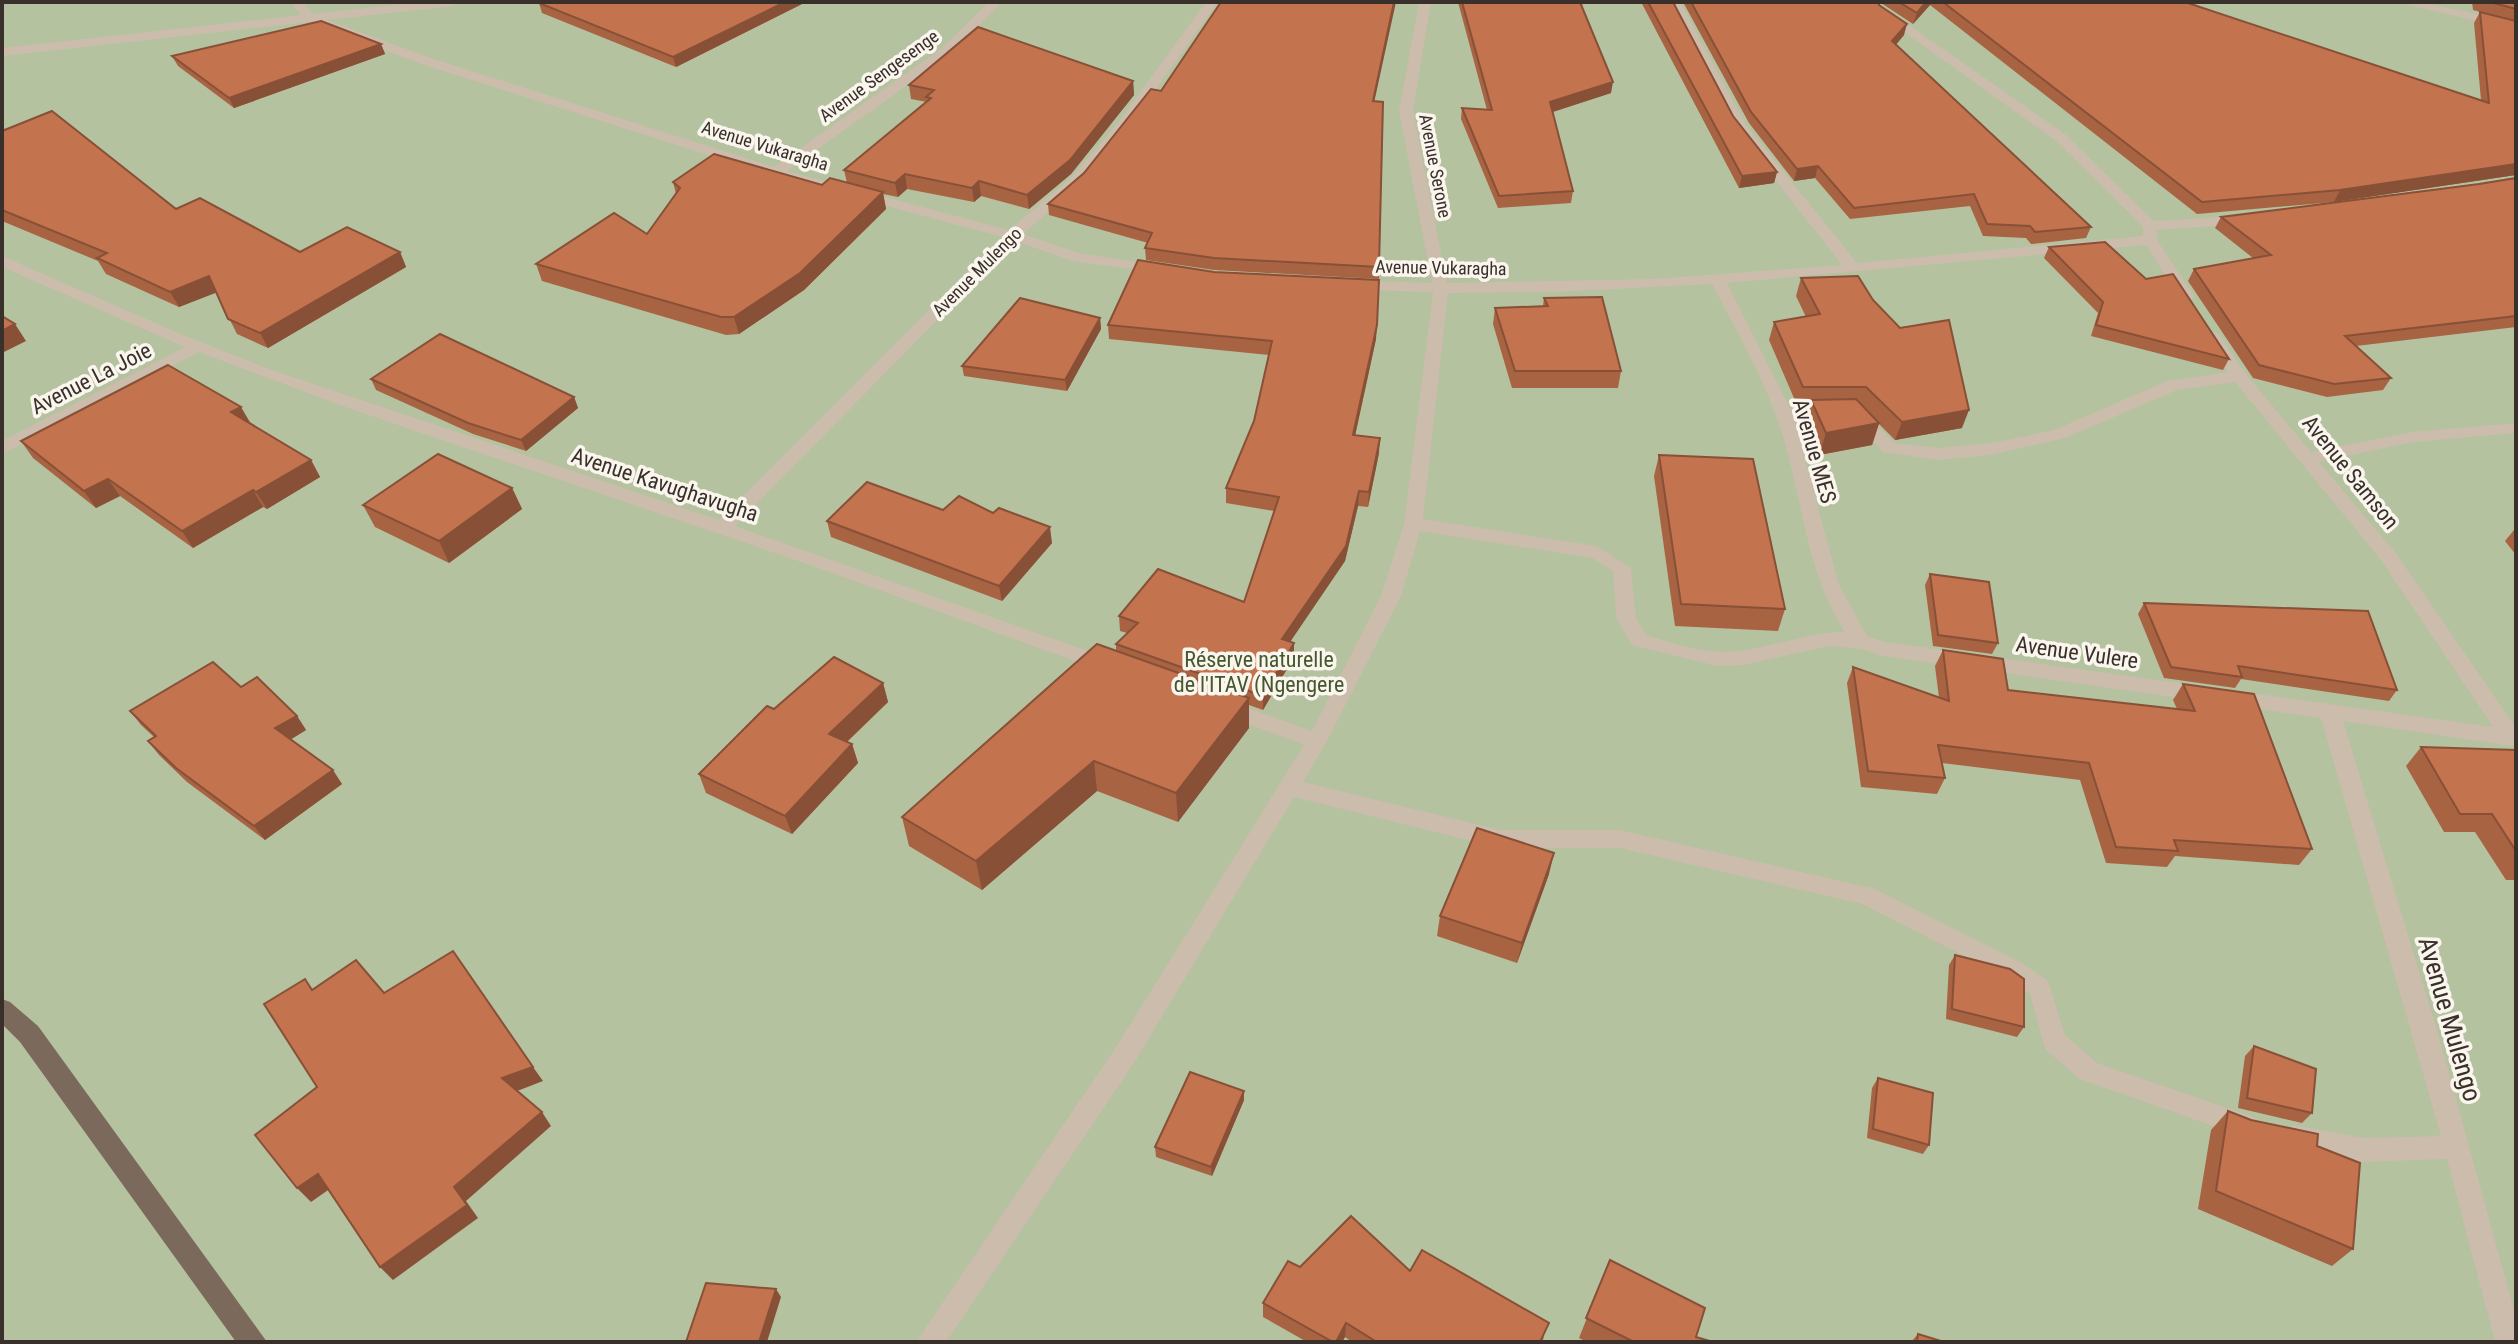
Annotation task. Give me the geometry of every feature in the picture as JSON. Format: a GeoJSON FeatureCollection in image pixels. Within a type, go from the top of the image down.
{"type":"FeatureCollection","features":[{"type":"Feature","properties":{"kind":"main road"},"geometry":{"type":"LineString","coordinates":[[2,1009],[29,1034],[253,1342]]}},
{"type":"Feature","properties":{"kind":"street","name":"Avenue Vukaragha"},"geometry":{"type":"LineString","coordinates":[[296,2],[309,17],[426,61],[776,172],[1012,235],[1076,257],[1184,273]]}},
{"type":"Feature","properties":{"kind":"street"},"geometry":{"type":"LineString","coordinates":[[2,52],[452,2]]}},
{"type":"Feature","properties":{"kind":"street","name":"Avenue Sengesenge"},"geometry":{"type":"LineString","coordinates":[[776,172],[948,50],[996,2]]}},
{"type":"Feature","properties":{"kind":"street","name":"Avenue Mulengo"},"geometry":{"type":"LineString","coordinates":[[722,528],[1012,235],[1078,179],[1121,128],[1212,2]]}},
{"type":"Feature","properties":{"kind":"street","name":"Avenue Serone"},"geometry":{"type":"LineString","coordinates":[[930,1342],[1125,1055],[1317,741],[1391,596],[1413,524],[1441,290],[1406,111],[1425,2]]}},
{"type":"Feature","properties":{"kind":"street"},"geometry":{"type":"LineString","coordinates":[[1674,2],[1740,126],[1852,267]]}},
{"type":"Feature","properties":{"kind":"street"},"geometry":{"type":"LineString","coordinates":[[2402,2],[2516,26]]}},
{"type":"Feature","properties":{"kind":"street","name":"Avenue Samson"},"geometry":{"type":"LineString","coordinates":[[1882,10],[2060,137],[2150,233],[2239,376],[2388,556],[2514,738]]}},
{"type":"Feature","properties":{"kind":"street","name":"Avenue Vukaragha"},"geometry":{"type":"LineString","coordinates":[[1335,284],[1441,290],[1569,289],[1718,280],[2253,220]]}},
{"type":"Feature","properties":{"kind":"street","name":"Avenue Kavughavugha"},"geometry":{"type":"LineString","coordinates":[[2,261],[76,297],[423,430],[722,528],[1124,672]]}},
{"type":"Feature","properties":{"kind":"street","name":"Avenue MES"},"geometry":{"type":"LineString","coordinates":[[1718,280],[1784,413],[1824,577],[1843,617],[1858,637]]}},
{"type":"Feature","properties":{"kind":"street","name":"Avenue La Joie"},"geometry":{"type":"LineString","coordinates":[[2,448],[199,346]]}},
{"type":"Feature","properties":{"kind":"street"},"geometry":{"type":"LineString","coordinates":[[1784,413],[1854,412],[1889,448],[1938,454],[1991,449],[2059,434],[2173,385],[2239,376]]}},
{"type":"Feature","properties":{"kind":"street"},"geometry":{"type":"LineString","coordinates":[[2309,458],[2413,437],[2516,428]]}},
{"type":"Feature","properties":{"kind":"street","name":"Avenue Vulere"},"geometry":{"type":"LineString","coordinates":[[1413,524],[1597,552],[1622,568],[1626,618],[1639,640],[1687,654],[1742,658],[1799,643],[1858,637],[1883,649],[2514,738]]}},
{"type":"Feature","properties":{"kind":"street"},"geometry":{"type":"LineString","coordinates":[[1213,704],[1317,741]]}},
{"type":"Feature","properties":{"kind":"street","name":"Avenue Mulengo"},"geometry":{"type":"LineString","coordinates":[[2330,713],[2509,1342]]}},
{"type":"Feature","properties":{"kind":"street"},"geometry":{"type":"LineString","coordinates":[[1288,787],[1500,839],[1620,839],[1867,896],[2014,970],[2040,988],[2054,1041],[2089,1071],[2259,1130],[2363,1150],[2456,1147]]}},
{"type":"Feature","properties":{"kind":"green space","name":"Réserve naturelle de l'ITAV (Ngengere"},"geometry":{"type":"Polygon","coordinates":[[[2,2],[2516,2],[2516,1342],[2,1342],[2,2]]]}},
{"type":"Feature","properties":{"kind":"building"},"geometry":{"type":"Polygon","coordinates":[[[785,2],[673,57],[539,3],[785,2]]]}},
{"type":"Feature","properties":{"kind":"building"},"geometry":{"type":"Polygon","coordinates":[[[1221,2],[1394,2],[1373,101],[1383,102],[1379,267],[1214,258],[1145,248],[1152,233],[1048,204],[1084,173],[1151,89],[1161,91],[1221,2]]]}},
{"type":"Feature","properties":{"kind":"building"},"geometry":{"type":"Polygon","coordinates":[[[1462,2],[1580,2],[1613,82],[1550,102],[1573,191],[1499,196],[1462,108],[1492,110],[1462,2]]]}},
{"type":"Feature","properties":{"kind":"building"},"geometry":{"type":"Polygon","coordinates":[[[1648,2],[1673,2],[1733,116],[1777,172],[1742,176],[1648,2]]]}},
{"type":"Feature","properties":{"kind":"building"},"geometry":{"type":"Polygon","coordinates":[[[1691,2],[1879,2],[1907,24],[1892,41],[2091,227],[2035,232],[2030,226],[1987,224],[1974,194],[1854,208],[1818,166],[1797,169],[1751,112],[1691,2]]]}},
{"type":"Feature","properties":{"kind":"building"},"geometry":{"type":"Polygon","coordinates":[[[1899,2],[1926,2],[1917,13],[1899,2]]]}},
{"type":"Feature","properties":{"kind":"building"},"geometry":{"type":"Polygon","coordinates":[[[1943,2],[2185,2],[2489,103],[2480,12],[2516,21],[2516,164],[2340,190],[2202,202],[1943,2]]]}},
{"type":"Feature","properties":{"kind":"building"},"geometry":{"type":"Polygon","coordinates":[[[2490,2],[2516,2],[2516,9],[2490,2]]]}},
{"type":"Feature","properties":{"kind":"building"},"geometry":{"type":"Polygon","coordinates":[[[321,21],[381,44],[229,98],[172,56],[321,21]]]}},
{"type":"Feature","properties":{"kind":"building"},"geometry":{"type":"Polygon","coordinates":[[[978,27],[1133,81],[1070,160],[1027,195],[979,181],[972,188],[905,174],[895,183],[844,170],[931,98],[926,97],[934,90],[909,85],[978,27]]]}},
{"type":"Feature","properties":{"kind":"building"},"geometry":{"type":"Polygon","coordinates":[[[52,111],[176,209],[200,198],[300,252],[347,227],[400,252],[260,333],[228,319],[209,276],[170,292],[97,258],[107,253],[2,210],[2,131],[52,111]]]}},
{"type":"Feature","properties":{"kind":"building"},"geometry":{"type":"Polygon","coordinates":[[[714,154],[822,185],[830,178],[883,192],[800,273],[734,317],[721,317],[536,264],[614,213],[647,234],[680,188],[673,182],[714,154]]]}},
{"type":"Feature","properties":{"kind":"building"},"geometry":{"type":"Polygon","coordinates":[[[2516,178],[2516,316],[2345,336],[2391,378],[2334,384],[2259,365],[2194,269],[2271,255],[2221,217],[2516,178]]]}},
{"type":"Feature","properties":{"kind":"building"},"geometry":{"type":"Polygon","coordinates":[[[2105,242],[2146,279],[2173,274],[2229,359],[2096,325],[2103,302],[2049,247],[2105,242]]]}},
{"type":"Feature","properties":{"kind":"building"},"geometry":{"type":"Polygon","coordinates":[[[1138,260],[1214,272],[1379,280],[1377,325],[1353,435],[1380,438],[1369,492],[1359,491],[1346,546],[1282,639],[1294,643],[1263,696],[1116,644],[1138,623],[1119,616],[1158,569],[1244,602],[1279,497],[1226,488],[1254,421],[1272,341],[1108,325],[1138,260]]]}},
{"type":"Feature","properties":{"kind":"building"},"geometry":{"type":"Polygon","coordinates":[[[1858,276],[1873,300],[1900,328],[1949,320],[1969,410],[1902,422],[1866,387],[1803,387],[1774,322],[1820,314],[1801,278],[1858,276]]]}},
{"type":"Feature","properties":{"kind":"building"},"geometry":{"type":"Polygon","coordinates":[[[1602,297],[1621,371],[1515,371],[1495,308],[1548,306],[1544,298],[1602,297]]]}},
{"type":"Feature","properties":{"kind":"building"},"geometry":{"type":"Polygon","coordinates":[[[1020,298],[1100,318],[1065,380],[962,366],[1020,298]]]}},
{"type":"Feature","properties":{"kind":"building"},"geometry":{"type":"Polygon","coordinates":[[[2,316],[15,324],[2,331],[2,316]]]}},
{"type":"Feature","properties":{"kind":"building"},"geometry":{"type":"Polygon","coordinates":[[[440,334],[574,397],[521,440],[468,423],[371,379],[440,334]]]}},
{"type":"Feature","properties":{"kind":"building"},"geometry":{"type":"Polygon","coordinates":[[[168,365],[241,407],[231,412],[311,460],[182,531],[108,479],[84,491],[21,441],[168,365]]]}},
{"type":"Feature","properties":{"kind":"building"},"geometry":{"type":"Polygon","coordinates":[[[1856,399],[1879,423],[1826,433],[1811,400],[1856,399]]]}},
{"type":"Feature","properties":{"kind":"building"},"geometry":{"type":"Polygon","coordinates":[[[438,454],[512,488],[439,541],[363,505],[438,454]]]}},
{"type":"Feature","properties":{"kind":"building"},"geometry":{"type":"Polygon","coordinates":[[[1659,455],[1753,459],[1785,609],[1681,604],[1659,455]]]}},
{"type":"Feature","properties":{"kind":"building"},"geometry":{"type":"Polygon","coordinates":[[[867,482],[943,510],[959,496],[993,513],[999,508],[1050,527],[999,586],[827,521],[867,482]]]}},
{"type":"Feature","properties":{"kind":"building"},"geometry":{"type":"Polygon","coordinates":[[[1930,574],[1989,582],[1998,643],[1938,635],[1930,574]]]}},
{"type":"Feature","properties":{"kind":"building"},"geometry":{"type":"Polygon","coordinates":[[[2144,603],[2368,611],[2397,690],[2238,666],[2242,677],[2171,667],[2144,603]]]}},
{"type":"Feature","properties":{"kind":"building"},"geometry":{"type":"Polygon","coordinates":[[[1097,644],[1249,698],[1176,793],[1094,761],[976,861],[902,817],[1097,644]]]}},
{"type":"Feature","properties":{"kind":"building"},"geometry":{"type":"Polygon","coordinates":[[[1943,650],[2003,659],[2008,690],[2195,711],[2183,684],[2254,694],[2312,849],[2174,840],[2178,851],[2116,847],[2089,763],[1938,745],[1945,778],[1868,771],[1853,667],[1949,701],[1943,650]]]}},
{"type":"Feature","properties":{"kind":"building"},"geometry":{"type":"Polygon","coordinates":[[[834,657],[883,683],[829,734],[852,744],[785,816],[699,774],[767,706],[774,709],[834,657]]]}},
{"type":"Feature","properties":{"kind":"building"},"geometry":{"type":"Polygon","coordinates":[[[213,662],[241,687],[257,677],[297,716],[275,728],[333,770],[254,826],[176,768],[148,741],[156,736],[130,711],[213,662]]]}},
{"type":"Feature","properties":{"kind":"building"},"geometry":{"type":"Polygon","coordinates":[[[2421,747],[2516,750],[2516,851],[2492,814],[2460,814],[2421,747]]]}},
{"type":"Feature","properties":{"kind":"building"},"geometry":{"type":"Polygon","coordinates":[[[1477,828],[1554,853],[1522,943],[1440,916],[1477,828]]]}},
{"type":"Feature","properties":{"kind":"building"},"geometry":{"type":"Polygon","coordinates":[[[453,951],[533,1067],[502,1078],[542,1112],[454,1187],[467,1205],[380,1267],[318,1174],[297,1188],[255,1135],[317,1087],[264,1004],[305,979],[312,990],[356,960],[384,993],[453,951]]]}},
{"type":"Feature","properties":{"kind":"building"},"geometry":{"type":"Polygon","coordinates":[[[1955,955],[2010,969],[2024,979],[2024,1027],[1952,1009],[1955,955]]]}},
{"type":"Feature","properties":{"kind":"building"},"geometry":{"type":"Polygon","coordinates":[[[2254,1046],[2316,1069],[2312,1113],[2247,1098],[2254,1046]]]}},
{"type":"Feature","properties":{"kind":"building"},"geometry":{"type":"Polygon","coordinates":[[[1190,1072],[1244,1091],[1211,1167],[1155,1147],[1190,1072]]]}},
{"type":"Feature","properties":{"kind":"building"},"geometry":{"type":"Polygon","coordinates":[[[1878,1078],[1933,1093],[1929,1145],[1873,1129],[1878,1078]]]}},
{"type":"Feature","properties":{"kind":"building"},"geometry":{"type":"Polygon","coordinates":[[[2228,1111],[2251,1120],[2318,1134],[2317,1146],[2360,1163],[2353,1249],[2216,1191],[2228,1111]]]}},
{"type":"Feature","properties":{"kind":"building"},"geometry":{"type":"Polygon","coordinates":[[[1351,1216],[1410,1271],[1422,1250],[1549,1323],[1540,1342],[1377,1342],[1346,1323],[1336,1342],[1333,1342],[1263,1303],[1288,1261],[1300,1267],[1351,1216]]]}},
{"type":"Feature","properties":{"kind":"building"},"geometry":{"type":"Polygon","coordinates":[[[1610,1260],[1705,1308],[1696,1337],[1713,1342],[1634,1342],[1586,1318],[1610,1260]]]}},
{"type":"Feature","properties":{"kind":"building"},"geometry":{"type":"Polygon","coordinates":[[[706,1283],[776,1289],[759,1342],[686,1342],[706,1283]]]}},
{"type":"Feature","properties":{"kind":"building"},"geometry":{"type":"Polygon","coordinates":[[[1918,1334],[1944,1342],[1917,1342],[1918,1334]]]}}]}
